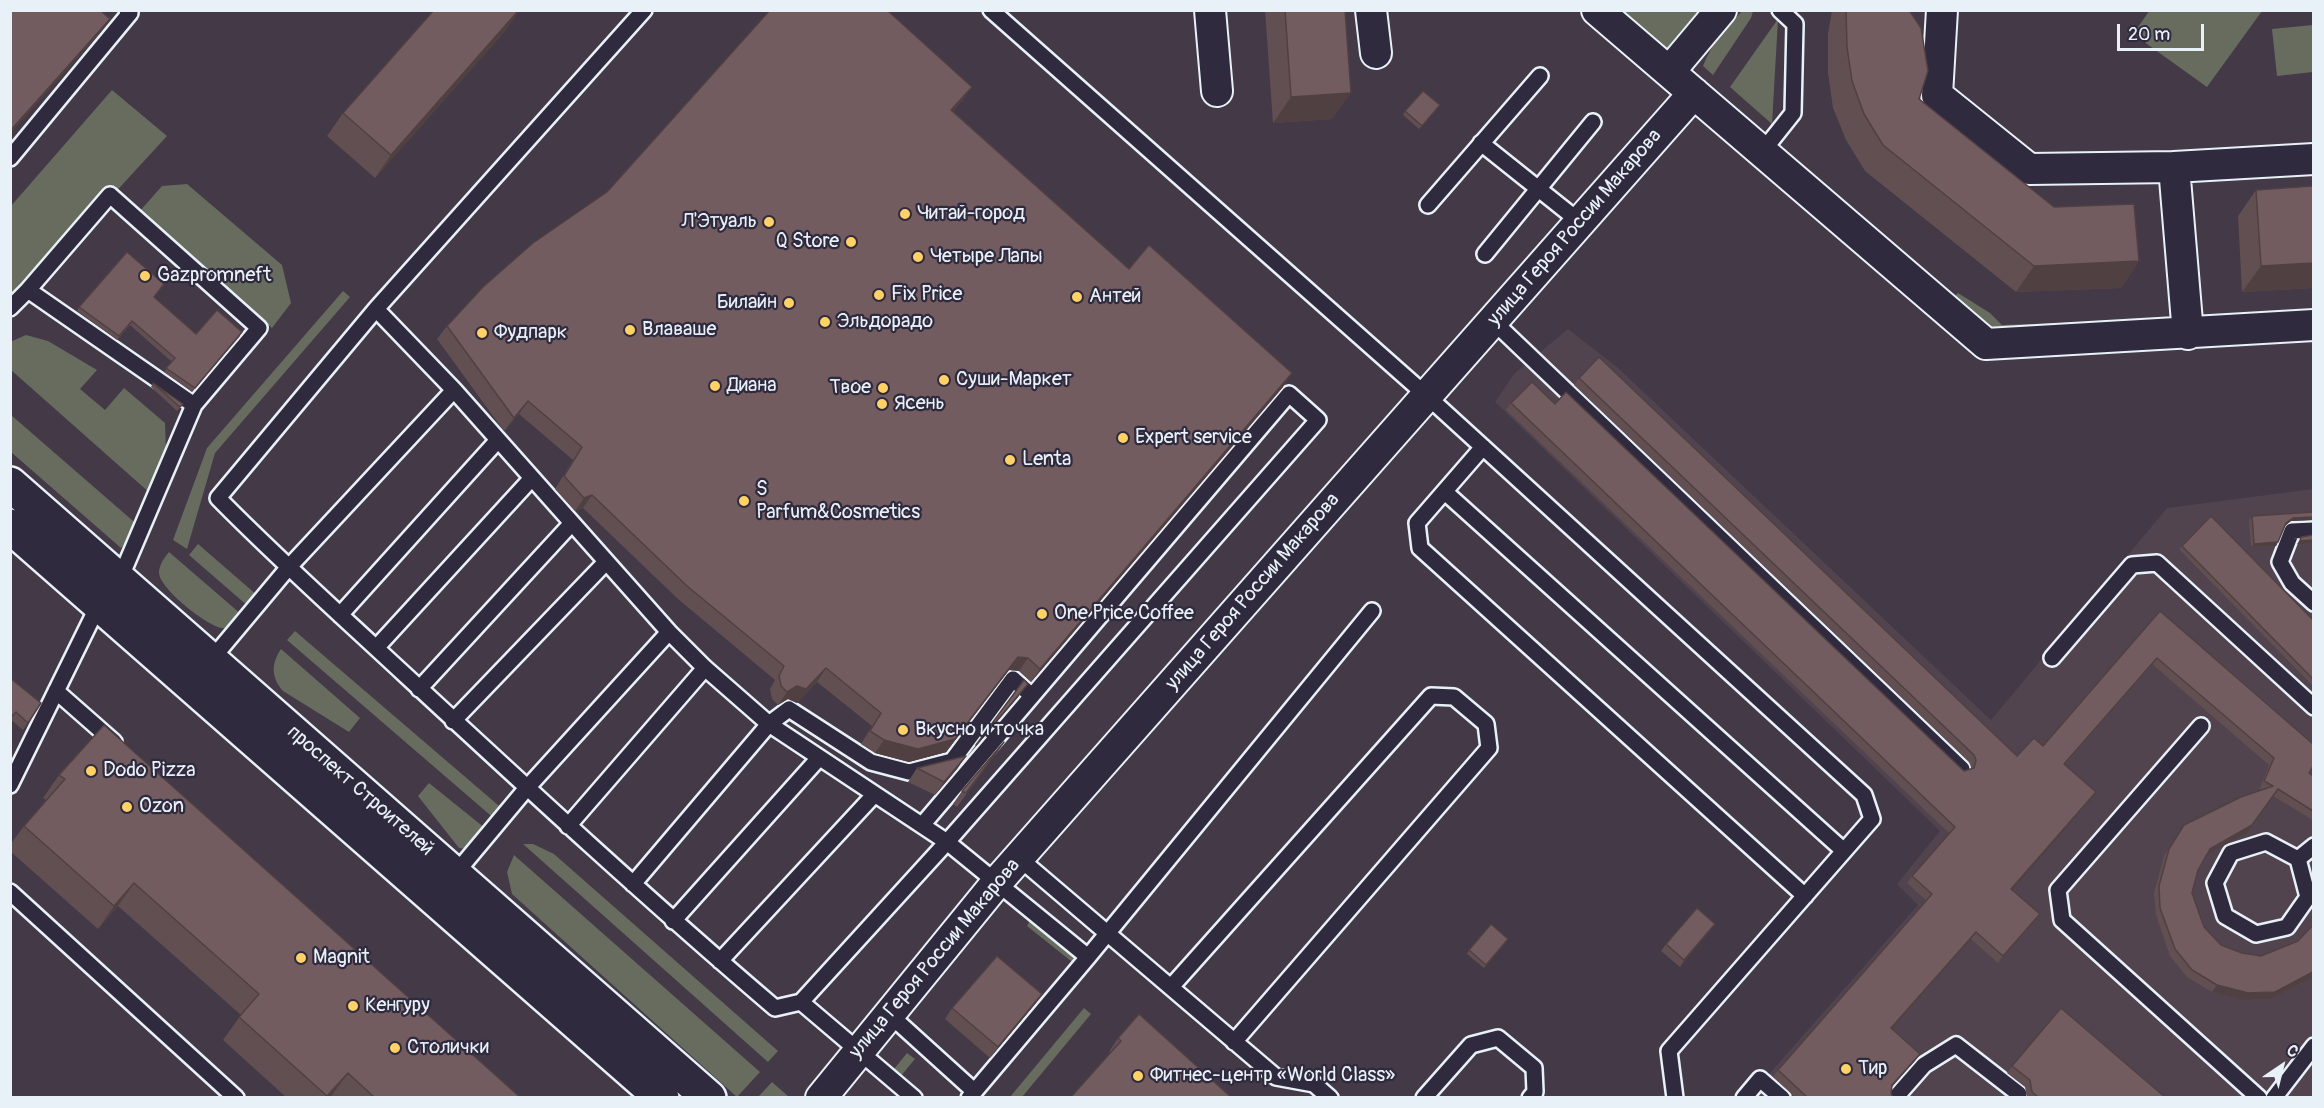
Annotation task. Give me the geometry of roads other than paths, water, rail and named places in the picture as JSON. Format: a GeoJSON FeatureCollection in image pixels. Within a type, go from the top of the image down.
{"type":"FeatureCollection","features":[{"type":"Feature","properties":{"kind":"main road","name":"проспект Строителей"},"geometry":{"type":"LineString","coordinates":[[10,484],[109,593],[662,1098]]}},
{"type":"Feature","properties":{"kind":"main road","name":"проспект Строителей"},"geometry":{"type":"LineString","coordinates":[[10,526],[211,660],[709,1098]]}},
{"type":"Feature","properties":{"kind":"street"},"geometry":{"type":"LineString","coordinates":[[1210,10],[1217,91]]}},
{"type":"Feature","properties":{"kind":"street"},"geometry":{"type":"LineString","coordinates":[[1371,10],[1376,53]]}},
{"type":"Feature","properties":{"kind":"street"},"geometry":{"type":"LineString","coordinates":[[1597,10],[1986,344],[2313,325]]}},
{"type":"Feature","properties":{"kind":"street"},"geometry":{"type":"LineString","coordinates":[[1669,72],[1721,10]]}},
{"type":"Feature","properties":{"kind":"street"},"geometry":{"type":"LineString","coordinates":[[1942,10],[1937,95],[2029,169],[2174,167],[2313,159]]}},
{"type":"Feature","properties":{"kind":"street","name":"улица Героя России Макарова"},"geometry":{"type":"LineString","coordinates":[[820,1098],[998,881],[1694,93]]}},
{"type":"Feature","properties":{"kind":"street"},"geometry":{"type":"LineString","coordinates":[[2174,167],[2188,334]]}},
{"type":"Feature","properties":{"kind":"lane"},"geometry":{"type":"LineString","coordinates":[[10,158],[130,14],[127,10]]}},
{"type":"Feature","properties":{"kind":"lane"},"geometry":{"type":"LineString","coordinates":[[991,10],[1427,396],[1864,795],[1872,819],[1669,1051],[1675,1098]]}},
{"type":"Feature","properties":{"kind":"lane"},"geometry":{"type":"LineString","coordinates":[[1762,152],[1794,113],[1795,24],[1779,10]]}},
{"type":"Feature","properties":{"kind":"lane"},"geometry":{"type":"LineString","coordinates":[[638,13],[376,309],[218,498],[288,568],[526,789],[673,921],[775,1008],[801,1002],[947,842],[1318,420],[1289,394],[922,824]]}},
{"type":"Feature","properties":{"kind":"lane"},"geometry":{"type":"LineString","coordinates":[[1428,205],[1540,76]]}},
{"type":"Feature","properties":{"kind":"lane"},"geometry":{"type":"LineString","coordinates":[[1485,254],[1593,122]]}},
{"type":"Feature","properties":{"kind":"lane"},"geometry":{"type":"LineString","coordinates":[[1481,143],[1580,222]]}},
{"type":"Feature","properties":{"kind":"lane"},"geometry":{"type":"LineString","coordinates":[[10,308],[110,195],[259,328],[194,405],[109,593],[56,691],[10,785]]}},
{"type":"Feature","properties":{"kind":"lane"},"geometry":{"type":"LineString","coordinates":[[28,290],[194,405]]}},
{"type":"Feature","properties":{"kind":"lane"},"geometry":{"type":"LineString","coordinates":[[376,309],[454,390],[669,632],[705,668],[769,724],[947,842],[998,881],[1088,957]]}},
{"type":"Feature","properties":{"kind":"lane"},"geometry":{"type":"LineString","coordinates":[[1493,321],[1962,769]]}},
{"type":"Feature","properties":{"kind":"lane"},"geometry":{"type":"LineString","coordinates":[[211,660],[288,568],[454,390]]}},
{"type":"Feature","properties":{"kind":"lane"},"geometry":{"type":"LineString","coordinates":[[340,615],[498,440]]}},
{"type":"Feature","properties":{"kind":"lane"},"geometry":{"type":"LineString","coordinates":[[1483,447],[1417,523],[1420,548],[1805,896]]}},
{"type":"Feature","properties":{"kind":"lane"},"geometry":{"type":"LineString","coordinates":[[376,648],[532,478]]}},
{"type":"Feature","properties":{"kind":"lane"},"geometry":{"type":"LineString","coordinates":[[1445,492],[1844,851]]}},
{"type":"Feature","properties":{"kind":"lane"},"geometry":{"type":"LineString","coordinates":[[419,689],[572,523]]}},
{"type":"Feature","properties":{"kind":"lane"},"geometry":{"type":"LineString","coordinates":[[2313,530],[2292,531],[2280,562],[2292,583],[2313,603]]}},
{"type":"Feature","properties":{"kind":"lane"},"geometry":{"type":"LineString","coordinates":[[453,722],[606,562]]}},
{"type":"Feature","properties":{"kind":"lane"},"geometry":{"type":"LineString","coordinates":[[2052,658],[2132,565],[2157,563],[2313,707]]}},
{"type":"Feature","properties":{"kind":"lane"},"geometry":{"type":"LineString","coordinates":[[889,1014],[971,1094],[1088,957],[1372,611]]}},
{"type":"Feature","properties":{"kind":"lane"},"geometry":{"type":"LineString","coordinates":[[455,874],[526,789],[669,632]]}},
{"type":"Feature","properties":{"kind":"lane"},"geometry":{"type":"LineString","coordinates":[[568,826],[705,668]]}},
{"type":"Feature","properties":{"kind":"lane"},"geometry":{"type":"LineString","coordinates":[[633,884],[769,724],[789,709],[871,762],[909,771],[952,761],[1013,679],[1032,696]]}},
{"type":"Feature","properties":{"kind":"lane"},"geometry":{"type":"LineString","coordinates":[[56,691],[127,753]]}},
{"type":"Feature","properties":{"kind":"lane"},"geometry":{"type":"LineString","coordinates":[[1171,987],[1431,696],[1455,697],[1486,724],[1489,748],[1233,1042]]}},
{"type":"Feature","properties":{"kind":"lane"},"geometry":{"type":"LineString","coordinates":[[2200,726],[2058,890],[2062,920],[2259,1098]]}},
{"type":"Feature","properties":{"kind":"lane"},"geometry":{"type":"LineString","coordinates":[[673,921],[819,758]]}},
{"type":"Feature","properties":{"kind":"lane"},"geometry":{"type":"LineString","coordinates":[[720,961],[874,795]]}},
{"type":"Feature","properties":{"kind":"lane"},"geometry":{"type":"LineString","coordinates":[[2266,842],[2298,859],[2308,897],[2287,927],[2256,934],[2225,916],[2215,883],[2231,853],[2266,842]]}},
{"type":"Feature","properties":{"kind":"lane"},"geometry":{"type":"LineString","coordinates":[[2298,859],[2313,846]]}},
{"type":"Feature","properties":{"kind":"lane"},"geometry":{"type":"LineString","coordinates":[[1019,858],[1276,1077],[1314,1084],[1330,1098]]}},
{"type":"Feature","properties":{"kind":"lane"},"geometry":{"type":"LineString","coordinates":[[10,892],[236,1098]]}},
{"type":"Feature","properties":{"kind":"lane"},"geometry":{"type":"LineString","coordinates":[[801,1002],[914,1098]]}},
{"type":"Feature","properties":{"kind":"lane"},"geometry":{"type":"LineString","coordinates":[[1424,1098],[1470,1045],[1498,1038],[1534,1068],[1535,1092],[1530,1098]]}},
{"type":"Feature","properties":{"kind":"lane"},"geometry":{"type":"LineString","coordinates":[[1895,1098],[1924,1065],[1956,1045],[2019,1094]]}},
{"type":"Feature","properties":{"kind":"lane"},"geometry":{"type":"LineString","coordinates":[[2274,1098],[2313,1046]]}},
{"type":"Feature","properties":{"kind":"lane"},"geometry":{"type":"LineString","coordinates":[[1744,1098],[1760,1079],[1782,1098]]}},
{"type":"Feature","properties":{"kind":"place","name":"Читай-город"},"geometry":{"type":"Point","coordinates":[905,214]}},
{"type":"Feature","properties":{"kind":"place","name":"Л'Этуаль"},"geometry":{"type":"Point","coordinates":[769,222]}},
{"type":"Feature","properties":{"kind":"place","name":"Q Store"},"geometry":{"type":"Point","coordinates":[851,242]}},
{"type":"Feature","properties":{"kind":"place","name":"Четыре Лапы"},"geometry":{"type":"Point","coordinates":[918,257]}},
{"type":"Feature","properties":{"kind":"place","name":"Gazpromneft"},"geometry":{"type":"Point","coordinates":[145,276]}},
{"type":"Feature","properties":{"kind":"place","name":"Fix Price"},"geometry":{"type":"Point","coordinates":[879,295]}},
{"type":"Feature","properties":{"kind":"place","name":"Антей"},"geometry":{"type":"Point","coordinates":[1077,297]}},
{"type":"Feature","properties":{"kind":"place","name":"Билайн"},"geometry":{"type":"Point","coordinates":[789,303]}},
{"type":"Feature","properties":{"kind":"place","name":"Эльдорадо"},"geometry":{"type":"Point","coordinates":[825,322]}},
{"type":"Feature","properties":{"kind":"place","name":"Влаваше"},"geometry":{"type":"Point","coordinates":[630,330]}},
{"type":"Feature","properties":{"kind":"place","name":"Фудпарк"},"geometry":{"type":"Point","coordinates":[482,333]}},
{"type":"Feature","properties":{"kind":"place","name":"Суши-Маркет"},"geometry":{"type":"Point","coordinates":[944,380]}},
{"type":"Feature","properties":{"kind":"place","name":"Диана"},"geometry":{"type":"Point","coordinates":[715,386]}},
{"type":"Feature","properties":{"kind":"place","name":"Твое"},"geometry":{"type":"Point","coordinates":[883,388]}},
{"type":"Feature","properties":{"kind":"place","name":"Ясень"},"geometry":{"type":"Point","coordinates":[882,404]}},
{"type":"Feature","properties":{"kind":"place","name":"Expert service"},"geometry":{"type":"Point","coordinates":[1123,438]}},
{"type":"Feature","properties":{"kind":"place","name":"Lenta"},"geometry":{"type":"Point","coordinates":[1010,460]}},
{"type":"Feature","properties":{"kind":"place","name":"S Parfum&Cosmetics"},"geometry":{"type":"Point","coordinates":[744,501]}},
{"type":"Feature","properties":{"kind":"place","name":"One Price Coffee"},"geometry":{"type":"Point","coordinates":[1042,614]}},
{"type":"Feature","properties":{"kind":"place","name":"Вкусно и точка"},"geometry":{"type":"Point","coordinates":[903,730]}},
{"type":"Feature","properties":{"kind":"place","name":"Dodo Pizza"},"geometry":{"type":"Point","coordinates":[91,771]}},
{"type":"Feature","properties":{"kind":"place","name":"Ozon"},"geometry":{"type":"Point","coordinates":[127,807]}},
{"type":"Feature","properties":{"kind":"place","name":"Magnit"},"geometry":{"type":"Point","coordinates":[301,958]}},
{"type":"Feature","properties":{"kind":"place","name":"Кенгуру"},"geometry":{"type":"Point","coordinates":[353,1006]}},
{"type":"Feature","properties":{"kind":"place","name":"Столички"},"geometry":{"type":"Point","coordinates":[395,1048]}},
{"type":"Feature","properties":{"kind":"place","name":"Тир"},"geometry":{"type":"Point","coordinates":[1846,1069]}},
{"type":"Feature","properties":{"kind":"place","name":"Фитнес-центр «World Class»"},"geometry":{"type":"Point","coordinates":[1138,1076]}}]}
